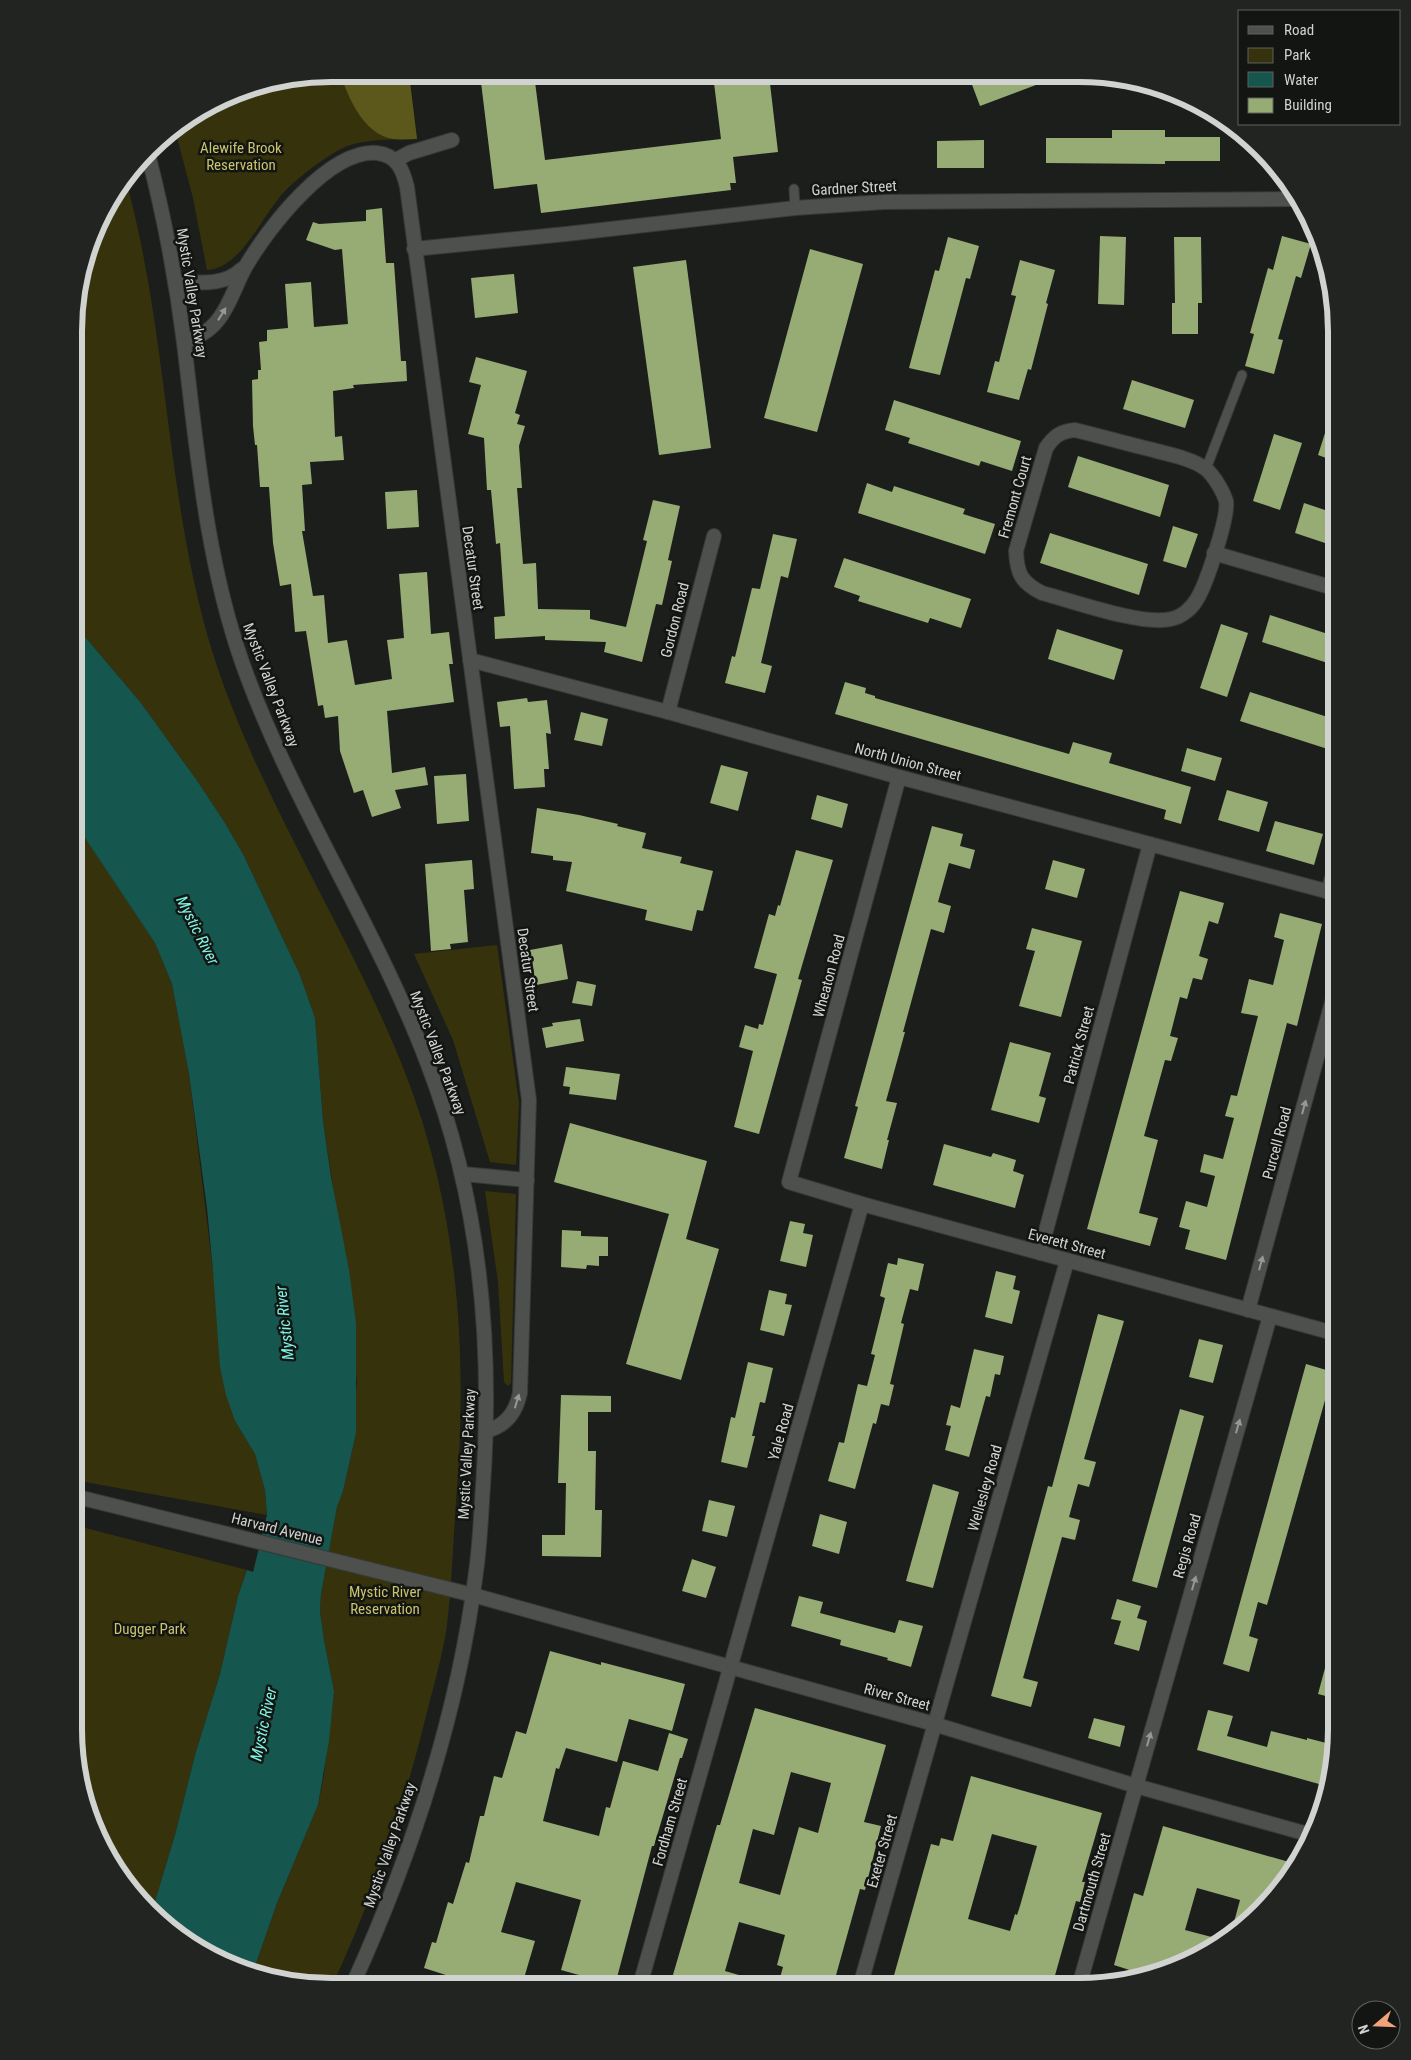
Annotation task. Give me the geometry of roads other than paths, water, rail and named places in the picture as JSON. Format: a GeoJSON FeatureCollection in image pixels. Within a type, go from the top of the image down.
{"type":"FeatureCollection","features":[{"type":"Feature","properties":{"kind":"street"},"geometry":{"type":"LineString","coordinates":[[184,342],[203,334],[216,324],[246,265],[287,208],[304,191],[331,170],[350,158],[363,154],[381,154],[396,160],[409,153],[452,140]]}},
{"type":"Feature","properties":{"kind":"street","name":"Decatur Street"},"geometry":{"type":"LineString","coordinates":[[396,160],[405,180],[529,1100],[520,1392],[515,1408],[502,1424],[486,1431]]}},
{"type":"Feature","properties":{"kind":"street","name":"Mystic Valley Parkway"},"geometry":{"type":"LineString","coordinates":[[150,161],[175,282],[184,342],[198,468],[211,543],[225,605],[242,663],[280,755],[379,953],[417,1036],[437,1089],[463,1174],[474,1232],[483,1304],[487,1390],[486,1431],[479,1543],[472,1595],[452,1700],[430,1781],[383,1915],[356,1978]]}},
{"type":"Feature","properties":{"kind":"street","name":"Gardner Street"},"geometry":{"type":"LineString","coordinates":[[414,249],[795,208],[884,202],[1291,200]]}},
{"type":"Feature","properties":{"kind":"street"},"geometry":{"type":"LineString","coordinates":[[175,282],[219,282],[234,276],[246,265]]}},
{"type":"Feature","properties":{"kind":"street","name":"Fremont Court"},"geometry":{"type":"LineString","coordinates":[[1064,430],[1075,430],[1173,455],[1206,469],[1220,487],[1226,502],[1224,518],[1214,553],[1204,586],[1197,600],[1188,611],[1172,619],[1156,621],[1136,618],[1042,593],[1030,586],[1020,577],[1016,551],[1046,448],[1052,438],[1064,430]]}},
{"type":"Feature","properties":{"kind":"street","name":"Gordon Road"},"geometry":{"type":"LineString","coordinates":[[668,712],[714,536]]}},
{"type":"Feature","properties":{"kind":"street"},"geometry":{"type":"LineString","coordinates":[[1214,553],[1328,586]]}},
{"type":"Feature","properties":{"kind":"street","name":"North Union Street"},"geometry":{"type":"LineString","coordinates":[[470,660],[1328,892]]}},
{"type":"Feature","properties":{"kind":"street","name":"Wheaton Road"},"geometry":{"type":"LineString","coordinates":[[789,1182],[900,777]]}},
{"type":"Feature","properties":{"kind":"street","name":"Patrick Street"},"geometry":{"type":"LineString","coordinates":[[1040,1253],[1150,844]]}},
{"type":"Feature","properties":{"kind":"street","name":"Purcell Road"},"geometry":{"type":"LineString","coordinates":[[1248,1310],[1328,1017]]}},
{"type":"Feature","properties":{"kind":"street"},"geometry":{"type":"LineString","coordinates":[[463,1174],[527,1180]]}},
{"type":"Feature","properties":{"kind":"street","name":"Everett Street"},"geometry":{"type":"LineString","coordinates":[[789,1182],[1067,1261],[1328,1332]]}},
{"type":"Feature","properties":{"kind":"street","name":"Yale Road"},"geometry":{"type":"LineString","coordinates":[[731,1668],[862,1204]]}},
{"type":"Feature","properties":{"kind":"street","name":"Wellesley Road"},"geometry":{"type":"LineString","coordinates":[[934,1724],[1067,1261]]}},
{"type":"Feature","properties":{"kind":"street","name":"Regis Road"},"geometry":{"type":"LineString","coordinates":[[1136,1786],[1270,1316]]}},
{"type":"Feature","properties":{"kind":"street","name":"Harvard Avenue"},"geometry":{"type":"LineString","coordinates":[[82,1498],[472,1595]]}},
{"type":"Feature","properties":{"kind":"street","name":"River Street"},"geometry":{"type":"LineString","coordinates":[[472,1595],[934,1724],[1136,1786],[1306,1833]]}},
{"type":"Feature","properties":{"kind":"street","name":"Fordham Street"},"geometry":{"type":"LineString","coordinates":[[642,1978],[731,1668]]}},
{"type":"Feature","properties":{"kind":"street","name":"Exeter Street"},"geometry":{"type":"LineString","coordinates":[[862,1978],[934,1724]]}},
{"type":"Feature","properties":{"kind":"street","name":"Dartmouth Street"},"geometry":{"type":"LineString","coordinates":[[1081,1978],[1136,1786]]}},
{"type":"Feature","properties":{"kind":"lane"},"geometry":{"type":"LineString","coordinates":[[794,189],[795,208]]}},
{"type":"Feature","properties":{"kind":"lane"},"geometry":{"type":"LineString","coordinates":[[1206,469],[1242,375]]}},
{"type":"Feature","properties":{"kind":"water","name":"Mystic River"},"geometry":{"type":"Polygon","coordinates":[[[82,633],[141,703],[225,823],[244,856],[300,975],[315,1018],[323,1121],[331,1177],[349,1270],[356,1323],[356,1433],[343,1491],[337,1507],[321,1594],[320,1612],[334,1691],[329,1741],[318,1805],[277,1903],[255,1965],[221,1952],[193,1936],[154,1904],[175,1835],[195,1755],[220,1674],[238,1596],[247,1570],[253,1572],[267,1515],[265,1490],[255,1454],[235,1421],[226,1395],[220,1367],[207,1208],[189,1074],[172,984],[155,943],[82,834],[82,633]]]}},
{"type":"Feature","properties":{"kind":"park label","name":"Alewife Brook Reservation"},"geometry":{"type":"Point","coordinates":[241,156]}},
{"type":"Feature","properties":{"kind":"park label","name":"Mystic River Reservation"},"geometry":{"type":"Point","coordinates":[385,1600]}},
{"type":"Feature","properties":{"kind":"park label","name":"Dugger Park"},"geometry":{"type":"Point","coordinates":[150,1629]}}]}
